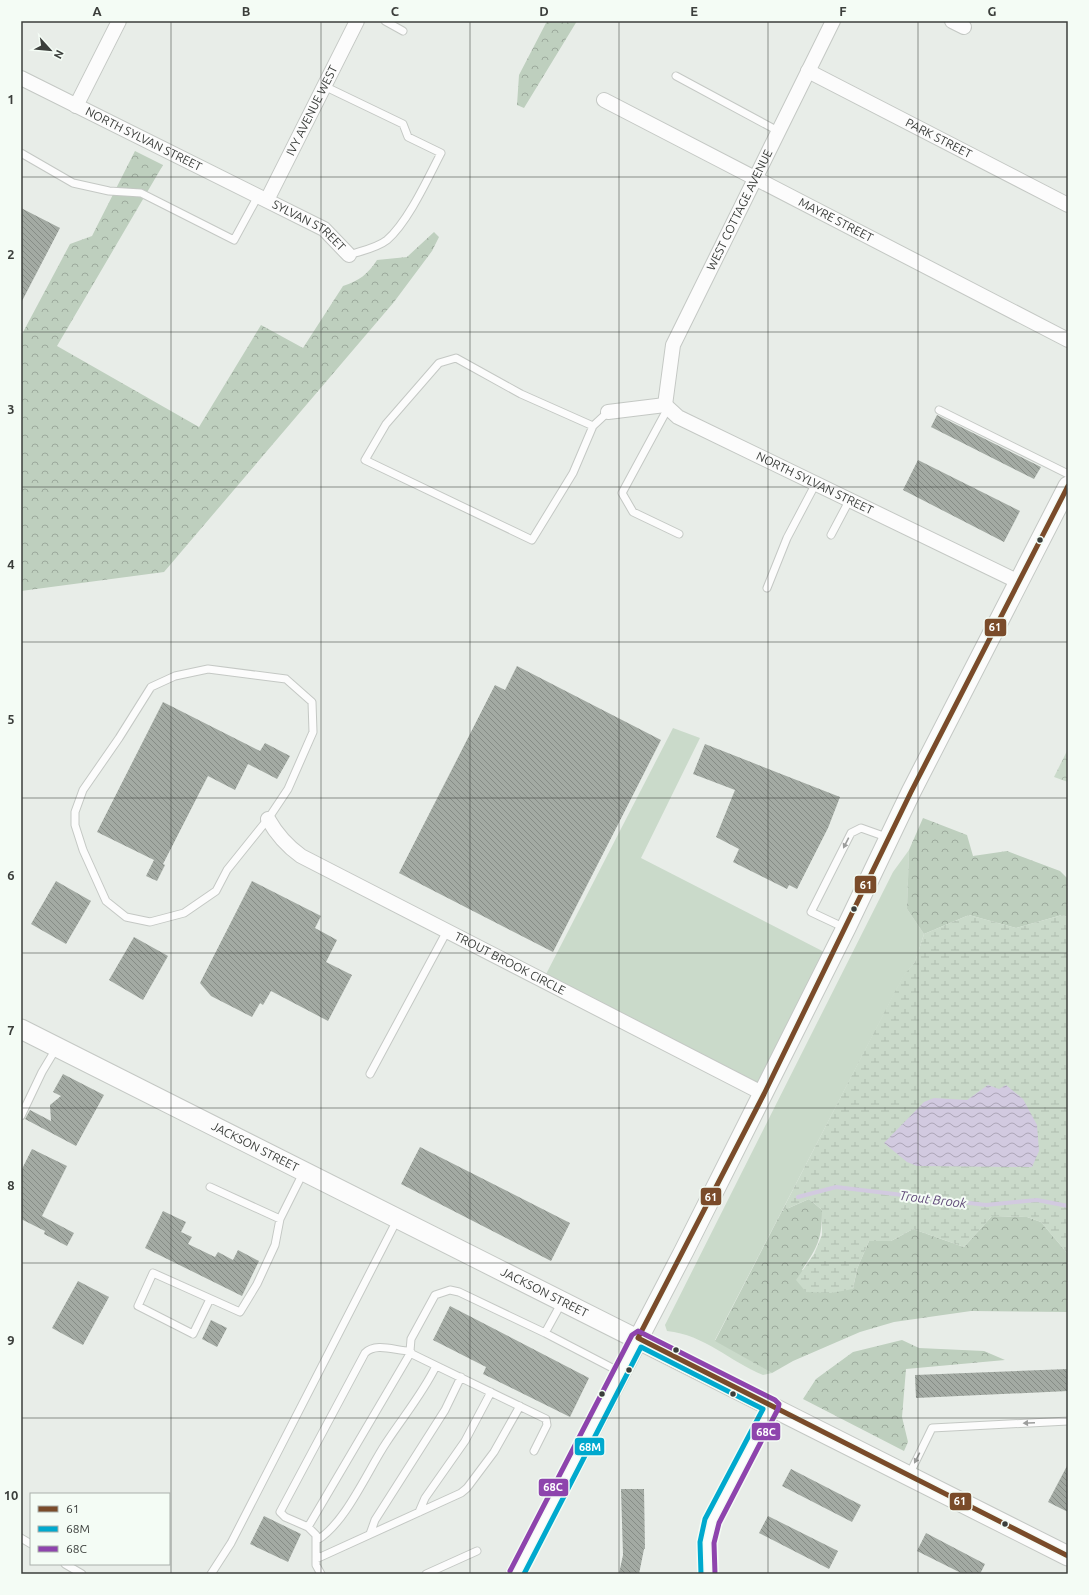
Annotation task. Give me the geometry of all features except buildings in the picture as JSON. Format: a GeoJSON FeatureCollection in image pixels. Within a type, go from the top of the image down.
{"type":"FeatureCollection","features":[{"type":"Feature","properties":{"kind":"street"},"geometry":{"type":"LineString","coordinates":[[76,106],[119,21]]}},
{"type":"Feature","properties":{"kind":"street","name":"IVY AVENUE WEST"},"geometry":{"type":"LineString","coordinates":[[262,198],[324,86],[357,21]]}},
{"type":"Feature","properties":{"kind":"street","name":"WEST COTTAGE AVENUE"},"geometry":{"type":"LineString","coordinates":[[667,407],[673,345],[754,178],[833,21]]}},
{"type":"Feature","properties":{"kind":"street","name":"PARK STREET"},"geometry":{"type":"LineString","coordinates":[[808,72],[1068,205]]}},
{"type":"Feature","properties":{"kind":"street","name":"NORTH SYLVAN STREET"},"geometry":{"type":"LineString","coordinates":[[21,78],[262,198]]}},
{"type":"Feature","properties":{"kind":"street","name":"MAYRE STREET"},"geometry":{"type":"LineString","coordinates":[[604,100],[1068,340]]}},
{"type":"Feature","properties":{"kind":"street","name":"SYLVAN STREET"},"geometry":{"type":"LineString","coordinates":[[262,198],[324,229],[349,255]]}},
{"type":"Feature","properties":{"kind":"street"},"geometry":{"type":"LineString","coordinates":[[608,412],[667,407]]}},
{"type":"Feature","properties":{"kind":"street","name":"NORTH SYLVAN STREET"},"geometry":{"type":"LineString","coordinates":[[667,407],[678,417],[1019,582]]}},
{"type":"Feature","properties":{"kind":"street"},"geometry":{"type":"LineString","coordinates":[[516,1574],[764,1094],[890,838],[1068,486]]}},
{"type":"Feature","properties":{"kind":"street","name":"TROUT BROOK CIRCLE"},"geometry":{"type":"LineString","coordinates":[[268,819],[276,834],[301,856],[764,1094]]}},
{"type":"Feature","properties":{"kind":"street","name":"JACKSON STREET"},"geometry":{"type":"LineString","coordinates":[[21,1028],[1068,1556]]}},
{"type":"Feature","properties":{"kind":"street"},"geometry":{"type":"LineString","coordinates":[[708,1574],[707,1542],[712,1521],[772,1406]]}},
{"type":"Feature","properties":{"kind":"lane"},"geometry":{"type":"LineString","coordinates":[[385,21],[403,31]]}},
{"type":"Feature","properties":{"kind":"lane"},"geometry":{"type":"LineString","coordinates":[[676,76],[778,131]]}},
{"type":"Feature","properties":{"kind":"lane"},"geometry":{"type":"LineString","coordinates":[[324,86],[403,124],[408,137],[441,153],[408,214],[387,240],[374,247],[349,255]]}},
{"type":"Feature","properties":{"kind":"lane"},"geometry":{"type":"LineString","coordinates":[[21,153],[74,183],[109,191],[141,193],[234,240],[262,198]]}},
{"type":"Feature","properties":{"kind":"lane"},"geometry":{"type":"LineString","coordinates":[[593,426],[521,394],[456,358],[439,363],[386,424],[365,460],[532,540],[573,472],[593,426],[608,412]]}},
{"type":"Feature","properties":{"kind":"lane"},"geometry":{"type":"LineString","coordinates":[[667,407],[622,493],[633,512],[679,534]]}},
{"type":"Feature","properties":{"kind":"lane"},"geometry":{"type":"LineString","coordinates":[[939,410],[1068,474]]}},
{"type":"Feature","properties":{"kind":"lane"},"geometry":{"type":"LineString","coordinates":[[767,588],[787,538],[815,484]]}},
{"type":"Feature","properties":{"kind":"lane"},"geometry":{"type":"LineString","coordinates":[[830,535],[849,501]]}},
{"type":"Feature","properties":{"kind":"lane"},"geometry":{"type":"LineString","coordinates":[[208,668],[286,679],[312,702],[313,732],[288,789],[268,819],[227,870],[216,891],[184,913],[150,922],[126,917],[106,901],[83,850],[75,825],[75,812],[83,790],[119,738],[151,687],[175,676],[208,668]]}},
{"type":"Feature","properties":{"kind":"lane"},"geometry":{"type":"LineString","coordinates":[[846,928],[811,912],[851,833],[861,828],[890,838]]}},
{"type":"Feature","properties":{"kind":"lane"},"geometry":{"type":"LineString","coordinates":[[370,1074],[447,931]]}},
{"type":"Feature","properties":{"kind":"lane"},"geometry":{"type":"LineString","coordinates":[[21,1116],[42,1072],[57,1047]]}},
{"type":"Feature","properties":{"kind":"lane"},"geometry":{"type":"LineString","coordinates":[[210,1299],[194,1334],[138,1306],[153,1273],[240,1312],[257,1284],[275,1245],[280,1218],[304,1171]]}},
{"type":"Feature","properties":{"kind":"lane"},"geometry":{"type":"LineString","coordinates":[[210,1187],[280,1218]]}},
{"type":"Feature","properties":{"kind":"lane"},"geometry":{"type":"LineString","coordinates":[[211,1574],[231,1543],[398,1218]]}},
{"type":"Feature","properties":{"kind":"lane"},"geometry":{"type":"LineString","coordinates":[[308,1527],[410,1352],[411,1339],[432,1299],[439,1292],[450,1290],[458,1292],[545,1333],[620,1372]]}},
{"type":"Feature","properties":{"kind":"lane"},"geometry":{"type":"LineString","coordinates":[[545,1333],[563,1300]]}},
{"type":"Feature","properties":{"kind":"lane"},"geometry":{"type":"LineString","coordinates":[[321,1574],[316,1565],[316,1535],[308,1527],[285,1517],[280,1512],[362,1356],[372,1348],[410,1352],[436,1366],[544,1417],[547,1422],[534,1451]]}},
{"type":"Feature","properties":{"kind":"lane"},"geometry":{"type":"LineString","coordinates":[[317,1540],[329,1532],[343,1514],[386,1443],[424,1388],[436,1366]]}},
{"type":"Feature","properties":{"kind":"lane"},"geometry":{"type":"LineString","coordinates":[[370,1534],[375,1520],[445,1410],[461,1377]]}},
{"type":"Feature","properties":{"kind":"lane"},"geometry":{"type":"LineString","coordinates":[[419,1512],[425,1498],[465,1441],[491,1392]]}},
{"type":"Feature","properties":{"kind":"lane"},"geometry":{"type":"LineString","coordinates":[[316,1559],[419,1512],[467,1488],[494,1452],[520,1406]]}},
{"type":"Feature","properties":{"kind":"lane"},"geometry":{"type":"LineString","coordinates":[[908,1476],[932,1428],[1068,1421]]}},
{"type":"Feature","properties":{"kind":"lane"},"geometry":{"type":"LineString","coordinates":[[21,1538],[30,1543]]}},
{"type":"Feature","properties":{"kind":"lane"},"geometry":{"type":"LineString","coordinates":[[426,1574],[477,1551]]}},
{"type":"Feature","properties":{"kind":"lane"},"geometry":{"type":"LineString","coordinates":[[67,1565],[82,1574]]}},
{"type":"Feature","properties":{"kind":"green space"},"geometry":{"type":"Polygon","coordinates":[[[547,21],[577,21],[524,108],[517,105],[519,75],[547,21]]]}},
{"type":"Feature","properties":{"kind":"green space"},"geometry":{"type":"Polygon","coordinates":[[[135,151],[163,165],[57,346],[199,427],[261,325],[303,348],[343,286],[354,282],[363,276],[377,260],[407,257],[434,232],[439,237],[432,251],[394,302],[164,572],[21,591],[21,336],[70,244],[92,236],[135,151]]]}},
{"type":"Feature","properties":{"kind":"green space"},"geometry":{"type":"Polygon","coordinates":[[[673,728],[700,738],[641,858],[832,956],[764,1094],[543,980],[673,728]]]}},
{"type":"Feature","properties":{"kind":"green space"},"geometry":{"type":"Polygon","coordinates":[[[1068,749],[1068,782],[1054,777],[1068,749]]]}},
{"type":"Feature","properties":{"kind":"green space"},"geometry":{"type":"Polygon","coordinates":[[[923,818],[967,835],[973,856],[1007,851],[1060,871],[1068,879],[1068,917],[1062,915],[1016,928],[969,915],[924,934],[907,909],[909,850],[923,818]]]}},
{"type":"Feature","properties":{"kind":"green space"},"geometry":{"type":"Polygon","coordinates":[[[909,850],[907,909],[924,934],[915,962],[903,977],[715,1340],[772,1373],[763,1375],[705,1343],[681,1333],[667,1331],[665,1325],[893,872],[909,850]]]}},
{"type":"Feature","properties":{"kind":"green space"},"geometry":{"type":"Polygon","coordinates":[[[969,915],[1016,928],[1062,915],[1068,917],[1068,1254],[1041,1222],[1027,1217],[992,1216],[964,1247],[913,1229],[891,1241],[869,1241],[857,1269],[853,1289],[831,1293],[806,1292],[796,1280],[814,1254],[822,1235],[822,1210],[809,1199],[782,1211],[903,976],[915,962],[924,934],[969,915]]]}},
{"type":"Feature","properties":{"kind":"green space"},"geometry":{"type":"Polygon","coordinates":[[[809,1199],[822,1210],[821,1228],[818,1242],[812,1255],[802,1270],[853,1289],[857,1269],[869,1241],[891,1241],[913,1229],[964,1247],[992,1216],[1027,1217],[1041,1222],[1068,1254],[1068,1312],[971,1311],[894,1322],[860,1332],[793,1361],[772,1373],[715,1341],[782,1211],[809,1199]]]}},
{"type":"Feature","properties":{"kind":"green space"},"geometry":{"type":"Polygon","coordinates":[[[902,1340],[919,1348],[984,1351],[1005,1360],[906,1369],[902,1417],[908,1442],[904,1451],[803,1399],[816,1379],[853,1352],[902,1340]]]}},
{"type":"Feature","properties":{"kind":"water"},"geometry":{"type":"Polygon","coordinates":[[[988,1085],[999,1089],[1006,1085],[1023,1099],[1037,1125],[1039,1151],[1032,1167],[917,1166],[907,1162],[884,1143],[924,1102],[934,1098],[967,1100],[988,1085]]]}},
{"type":"Feature","properties":{"kind":"waterway","name":"Trout Brook"},"geometry":{"type":"LineString","coordinates":[[798,1197],[836,1187],[986,1205],[1037,1200],[1068,1206]]}},
{"type":"Feature","properties":{"kind":"transit line","name":"61"},"geometry":{"type":"LineString","coordinates":[[638,1338],[764,1094],[911,792],[1068,486]]}},
{"type":"Feature","properties":{"kind":"transit line","name":"68C"},"geometry":{"type":"LineString","coordinates":[[510,1571],[632,1335],[638,1331],[775,1400],[779,1404],[778,1409],[719,1523],[714,1543],[715,1574]]}},
{"type":"Feature","properties":{"kind":"transit line","name":"61"},"geometry":{"type":"LineString","coordinates":[[638,1338],[1068,1556]]}},
{"type":"Feature","properties":{"kind":"transit line","name":"68M"},"geometry":{"type":"LineString","coordinates":[[524,1574],[641,1347],[763,1409],[705,1519],[700,1542],[701,1574]]}}]}
